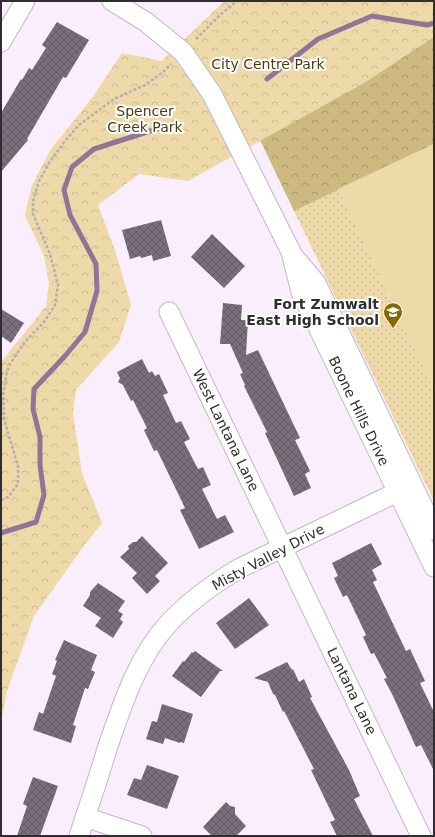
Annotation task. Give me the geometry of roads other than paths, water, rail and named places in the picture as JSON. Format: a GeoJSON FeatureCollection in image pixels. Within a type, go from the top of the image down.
{"type":"FeatureCollection","features":[{"type":"Feature","properties":{"kind":"street"},"geometry":{"type":"LineString","coordinates":[[1,42],[25,1]]}},
{"type":"Feature","properties":{"kind":"street","name":"Boone Hills Drive"},"geometry":{"type":"LineString","coordinates":[[112,1],[146,22],[183,52],[212,94],[291,252],[301,292],[405,488],[434,530]]}},
{"type":"Feature","properties":{"kind":"street","name":"West Lantana Lane"},"geometry":{"type":"LineString","coordinates":[[170,312],[282,547]]}},
{"type":"Feature","properties":{"kind":"street","name":"Boone Hills Drive"},"geometry":{"type":"LineString","coordinates":[[405,488],[434,567]]}},
{"type":"Feature","properties":{"kind":"street","name":"Misty Valley Drive"},"geometry":{"type":"LineString","coordinates":[[79,836],[120,710],[133,677],[149,650],[167,625],[191,601],[215,582],[282,547],[405,488]]}},
{"type":"Feature","properties":{"kind":"street","name":"Lantana Lane"},"geometry":{"type":"LineString","coordinates":[[282,547],[421,836]]}},
{"type":"Feature","properties":{"kind":"street"},"geometry":{"type":"LineString","coordinates":[[85,817],[142,836]]}},
{"type":"Feature","properties":{"kind":"waterway"},"geometry":{"type":"LineString","coordinates":[[267,79],[318,39],[372,16],[427,25],[434,23]]}},
{"type":"Feature","properties":{"kind":"waterway"},"geometry":{"type":"LineString","coordinates":[[1,533],[36,522],[44,495],[40,465],[40,437],[33,409],[34,389],[85,332],[97,291],[96,264],[70,215],[64,190],[72,167],[94,149],[169,125]]}},
{"type":"Feature","properties":{"kind":"place","name":"Fort Zumwalt East High School"},"geometry":{"type":"Point","coordinates":[393,329]}},
{"type":"Feature","properties":{"kind":"park label","name":"City Centre Park"},"geometry":{"type":"Point","coordinates":[268,64]}},
{"type":"Feature","properties":{"kind":"park label","name":"Spencer Creek Park"},"geometry":{"type":"Point","coordinates":[145,120]}}]}
